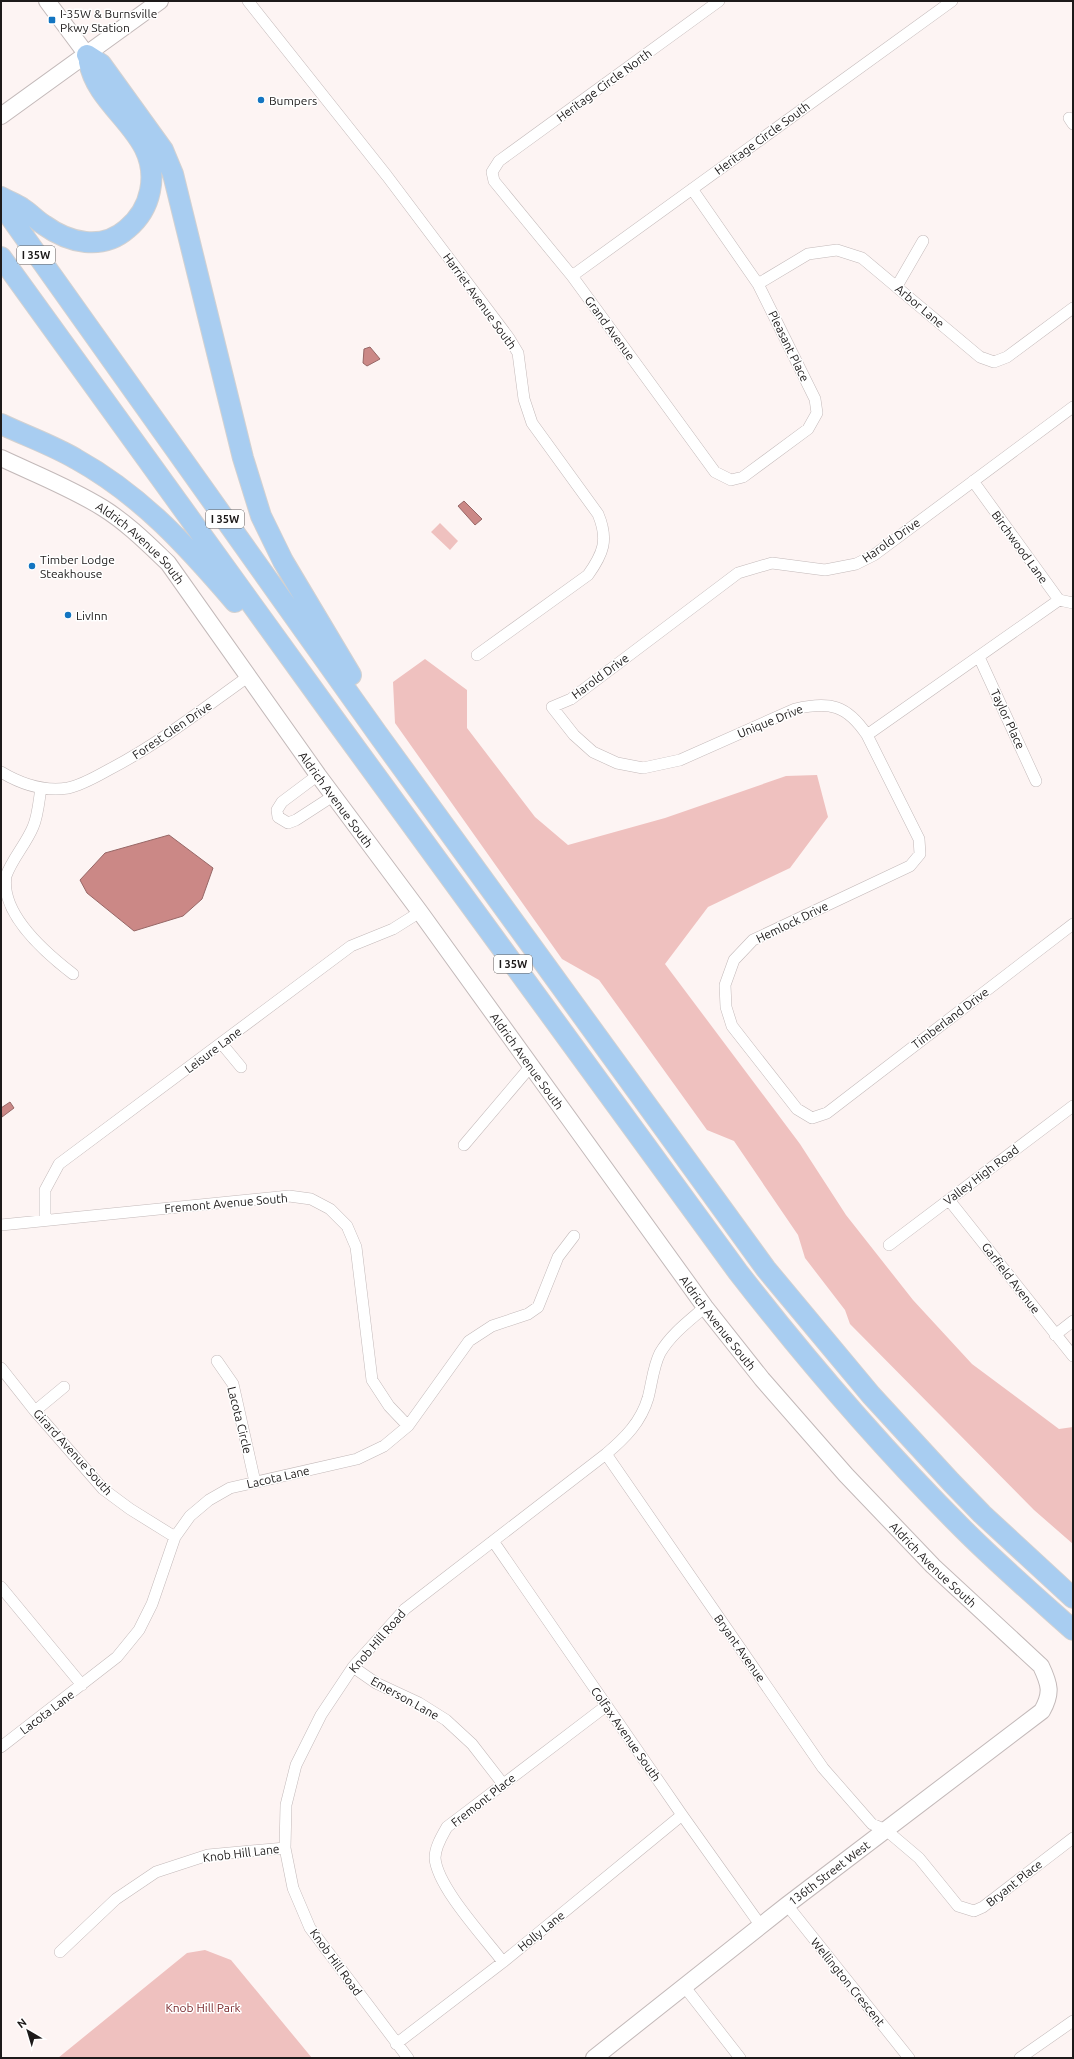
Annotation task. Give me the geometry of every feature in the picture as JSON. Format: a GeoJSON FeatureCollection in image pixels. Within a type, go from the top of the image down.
{"type":"FeatureCollection","features":[{"type":"Feature","properties":{"kind":"highway"},"geometry":{"type":"LineString","coordinates":[[1,197],[23,209],[45,226],[63,236],[82,243],[89,243],[118,235],[126,230],[140,215],[149,196],[152,174],[148,154],[128,123],[111,104],[90,71],[87,55]]}},
{"type":"Feature","properties":{"kind":"highway"},"geometry":{"type":"LineString","coordinates":[[87,55],[101,64],[163,150],[173,174],[243,458],[261,516],[283,561],[362,694],[377,733]]}},
{"type":"Feature","properties":{"kind":"highway","name":"I 35W"},"geometry":{"type":"LineString","coordinates":[[1,204],[377,733],[766,1269],[867,1390],[951,1482],[982,1514],[1073,1598]]}},
{"type":"Feature","properties":{"kind":"highway","name":"I 35W"},"geometry":{"type":"LineString","coordinates":[[1,257],[336,722],[764,1306],[883,1446],[963,1529],[1073,1630]]}},
{"type":"Feature","properties":{"kind":"highway"},"geometry":{"type":"LineString","coordinates":[[1,424],[75,458],[107,478],[148,508],[194,554],[336,722]]}},
{"type":"Feature","properties":{"kind":"street"},"geometry":{"type":"LineString","coordinates":[[47,1],[87,55]]}},
{"type":"Feature","properties":{"kind":"street"},"geometry":{"type":"LineString","coordinates":[[1,116],[160,1]]}},
{"type":"Feature","properties":{"kind":"street","name":"Harriet Avenue South"},"geometry":{"type":"LineString","coordinates":[[248,1],[392,182],[509,338],[518,353],[524,399],[532,423],[598,514],[604,527],[601,558],[588,575],[477,655]]}},
{"type":"Feature","properties":{"kind":"street","name":"Heritage Circle North"},"geometry":{"type":"LineString","coordinates":[[492,172],[499,162],[719,1]]}},
{"type":"Feature","properties":{"kind":"street","name":"Heritage Circle South"},"geometry":{"type":"LineString","coordinates":[[572,276],[952,1]]}},
{"type":"Feature","properties":{"kind":"street","name":"Grand Avenue"},"geometry":{"type":"LineString","coordinates":[[492,172],[494,181],[572,276],[715,472],[731,480]]}},
{"type":"Feature","properties":{"kind":"street","name":"Pleasant Place"},"geometry":{"type":"LineString","coordinates":[[692,189],[758,284],[815,399],[817,413],[808,429],[743,477],[731,480]]}},
{"type":"Feature","properties":{"kind":"street"},"geometry":{"type":"LineString","coordinates":[[897,286],[923,241]]}},
{"type":"Feature","properties":{"kind":"street","name":"Arbor Lane"},"geometry":{"type":"LineString","coordinates":[[758,284],[808,254],[837,250],[862,258],[980,357],[994,362],[1007,357],[1073,308]]}},
{"type":"Feature","properties":{"kind":"street","name":"Harold Drive"},"geometry":{"type":"LineString","coordinates":[[552,707],[571,699],[738,573],[772,563],[825,570],[856,564],[874,555],[1073,407]]}},
{"type":"Feature","properties":{"kind":"street","name":"Aldrich Avenue South"},"geometry":{"type":"LineString","coordinates":[[1,458],[66,488],[104,508],[138,534],[168,564],[333,796],[420,912],[705,1307],[762,1379],[846,1475],[933,1566],[1041,1666],[1048,1682]]}},
{"type":"Feature","properties":{"kind":"street","name":"Birchwood Lane"},"geometry":{"type":"LineString","coordinates":[[972,481],[1059,600]]}},
{"type":"Feature","properties":{"kind":"street"},"geometry":{"type":"LineString","coordinates":[[867,735],[1059,600],[1073,603]]}},
{"type":"Feature","properties":{"kind":"street","name":"Taylor Place"},"geometry":{"type":"LineString","coordinates":[[979,657],[1036,781]]}},
{"type":"Feature","properties":{"kind":"street","name":"Forest Glen Drive"},"geometry":{"type":"LineString","coordinates":[[1,772],[17,782],[41,788],[68,788],[100,775],[147,749],[249,676]]}},
{"type":"Feature","properties":{"kind":"street","name":"Unique Drive"},"geometry":{"type":"LineString","coordinates":[[552,707],[574,735],[593,752],[617,763],[643,768],[680,760],[795,709],[811,705],[840,709],[850,714],[867,735]]}},
{"type":"Feature","properties":{"kind":"street","name":"Hemlock Drive"},"geometry":{"type":"LineString","coordinates":[[827,1113],[812,1118],[797,1109],[732,1026],[726,1007],[725,985],[734,960],[753,940],[910,866],[920,854],[919,839],[867,735]]}},
{"type":"Feature","properties":{"kind":"street"},"geometry":{"type":"LineString","coordinates":[[318,775],[282,802],[277,810],[278,817],[288,823],[296,820],[333,796]]}},
{"type":"Feature","properties":{"kind":"street"},"geometry":{"type":"LineString","coordinates":[[41,788],[34,826],[6,876],[5,898],[13,916],[42,951],[73,974]]}},
{"type":"Feature","properties":{"kind":"street","name":"Leisure Lane"},"geometry":{"type":"LineString","coordinates":[[45,1220],[45,1190],[59,1164],[222,1044],[351,946],[393,929],[420,912]]}},
{"type":"Feature","properties":{"kind":"street","name":"Timberland Drive"},"geometry":{"type":"LineString","coordinates":[[827,1113],[1073,924]]}},
{"type":"Feature","properties":{"kind":"street"},"geometry":{"type":"LineString","coordinates":[[222,1044],[241,1067]]}},
{"type":"Feature","properties":{"kind":"street"},"geometry":{"type":"LineString","coordinates":[[464,1145],[530,1066]]}},
{"type":"Feature","properties":{"kind":"street","name":"Valley High Road"},"geometry":{"type":"LineString","coordinates":[[889,1245],[1073,1106]]}},
{"type":"Feature","properties":{"kind":"street","name":"Fremont Avenue South"},"geometry":{"type":"LineString","coordinates":[[1,1225],[289,1196],[311,1199],[330,1209],[347,1226],[356,1247],[372,1380],[389,1406],[408,1426]]}},
{"type":"Feature","properties":{"kind":"street","name":"Garfield Avenue"},"geometry":{"type":"LineString","coordinates":[[950,1200],[1073,1356]]}},
{"type":"Feature","properties":{"kind":"street","name":"Lacota Lane"},"geometry":{"type":"LineString","coordinates":[[1,1747],[117,1657],[139,1630],[152,1604],[175,1537],[190,1516],[208,1500],[230,1488],[357,1459],[384,1446],[408,1426],[469,1341],[492,1326],[528,1314],[538,1307],[558,1257],[574,1236]]}},
{"type":"Feature","properties":{"kind":"street","name":"Knob Hill Road"},"geometry":{"type":"LineString","coordinates":[[408,2058],[310,1928],[293,1888],[285,1848],[286,1804],[296,1765],[321,1714],[353,1667],[405,1609],[606,1454],[626,1436],[638,1421],[647,1400],[655,1367],[666,1344],[677,1331],[705,1307]]}},
{"type":"Feature","properties":{"kind":"street"},"geometry":{"type":"LineString","coordinates":[[1055,1335],[1073,1322]]}},
{"type":"Feature","properties":{"kind":"street","name":"Lacota Circle"},"geometry":{"type":"LineString","coordinates":[[217,1361],[233,1384],[255,1482]]}},
{"type":"Feature","properties":{"kind":"street","name":"Girard Avenue South"},"geometry":{"type":"LineString","coordinates":[[1,1368],[35,1411],[103,1489],[130,1510],[175,1537]]}},
{"type":"Feature","properties":{"kind":"street"},"geometry":{"type":"LineString","coordinates":[[35,1411],[64,1387]]}},
{"type":"Feature","properties":{"kind":"street","name":"Bryant Avenue"},"geometry":{"type":"LineString","coordinates":[[606,1454],[823,1768],[872,1824],[886,1830]]}},
{"type":"Feature","properties":{"kind":"street","name":"Colfax Avenue South"},"geometry":{"type":"LineString","coordinates":[[493,1541],[606,1706],[761,1926]]}},
{"type":"Feature","properties":{"kind":"street"},"geometry":{"type":"LineString","coordinates":[[1,1587],[82,1685]]}},
{"type":"Feature","properties":{"kind":"street","name":"Emerson Lane"},"geometry":{"type":"LineString","coordinates":[[353,1667],[376,1683],[419,1703],[446,1720],[472,1744],[503,1784]]}},
{"type":"Feature","properties":{"kind":"street","name":"136th Street West"},"geometry":{"type":"LineString","coordinates":[[594,2058],[787,1905],[1042,1711],[1049,1698],[1048,1682]]}},
{"type":"Feature","properties":{"kind":"street","name":"Fremont Place"},"geometry":{"type":"LineString","coordinates":[[503,1962],[443,1884],[435,1858],[439,1841],[447,1828],[606,1706]]}},
{"type":"Feature","properties":{"kind":"street","name":"Holly Lane"},"geometry":{"type":"LineString","coordinates":[[396,2044],[503,1962],[682,1815]]}},
{"type":"Feature","properties":{"kind":"street","name":"Bryant Place"},"geometry":{"type":"LineString","coordinates":[[886,1830],[919,1858],[958,1906],[974,1911],[983,1907],[1073,1838]]}},
{"type":"Feature","properties":{"kind":"street","name":"Knob Hill Lane"},"geometry":{"type":"LineString","coordinates":[[60,1952],[116,1899],[156,1872],[208,1855],[285,1848]]}},
{"type":"Feature","properties":{"kind":"street","name":"Wellington Crescent"},"geometry":{"type":"LineString","coordinates":[[787,1905],[909,2058]]}},
{"type":"Feature","properties":{"kind":"street"},"geometry":{"type":"LineString","coordinates":[[684,1986],[740,2058]]}},
{"type":"Feature","properties":{"kind":"street"},"geometry":{"type":"LineString","coordinates":[[1020,2058],[1073,2021]]}},
{"type":"Feature","properties":{"kind":"green space"},"geometry":{"type":"Polygon","coordinates":[[[440,523],[458,541],[450,550],[431,532],[440,523]]]}},
{"type":"Feature","properties":{"kind":"green space"},"geometry":{"type":"Polygon","coordinates":[[[425,659],[467,690],[467,728],[535,817],[568,845],[665,818],[786,776],[817,775],[828,817],[790,868],[708,907],[665,964],[800,1144],[846,1215],[913,1300],[972,1364],[1059,1429],[1073,1427],[1073,1544],[1034,1510],[850,1324],[845,1310],[805,1258],[798,1235],[734,1141],[707,1130],[599,980],[562,959],[395,723],[393,682],[425,659]]]}},
{"type":"Feature","properties":{"kind":"green space","name":"Knob Hill Park"},"geometry":{"type":"Polygon","coordinates":[[[205,1950],[231,1960],[312,2058],[58,2058],[187,1953],[205,1950]]]}},
{"type":"Feature","properties":{"kind":"shaded area"},"geometry":{"type":"Polygon","coordinates":[[[370,347],[380,359],[367,366],[363,363],[364,349],[370,347]]]}},
{"type":"Feature","properties":{"kind":"shaded area"},"geometry":{"type":"Polygon","coordinates":[[[464,501],[482,519],[475,525],[458,506],[464,501]]]}},
{"type":"Feature","properties":{"kind":"shaded area"},"geometry":{"type":"Polygon","coordinates":[[[169,835],[213,868],[202,899],[183,916],[134,931],[87,893],[80,880],[105,853],[169,835]]]}},
{"type":"Feature","properties":{"kind":"shaded area"},"geometry":{"type":"Polygon","coordinates":[[[10,1102],[14,1108],[2,1117],[1,1108],[10,1102]]]}},
{"type":"Feature","properties":{"kind":"place","name":"I-35W & Burnsville Pkwy Station"},"geometry":{"type":"Point","coordinates":[52,20]}},
{"type":"Feature","properties":{"kind":"place","name":"Bumpers"},"geometry":{"type":"Point","coordinates":[261,100]}},
{"type":"Feature","properties":{"kind":"place","name":"Timber Lodge Steakhouse"},"geometry":{"type":"Point","coordinates":[32,566]}},
{"type":"Feature","properties":{"kind":"place","name":"LivInn"},"geometry":{"type":"Point","coordinates":[68,615]}}]}
